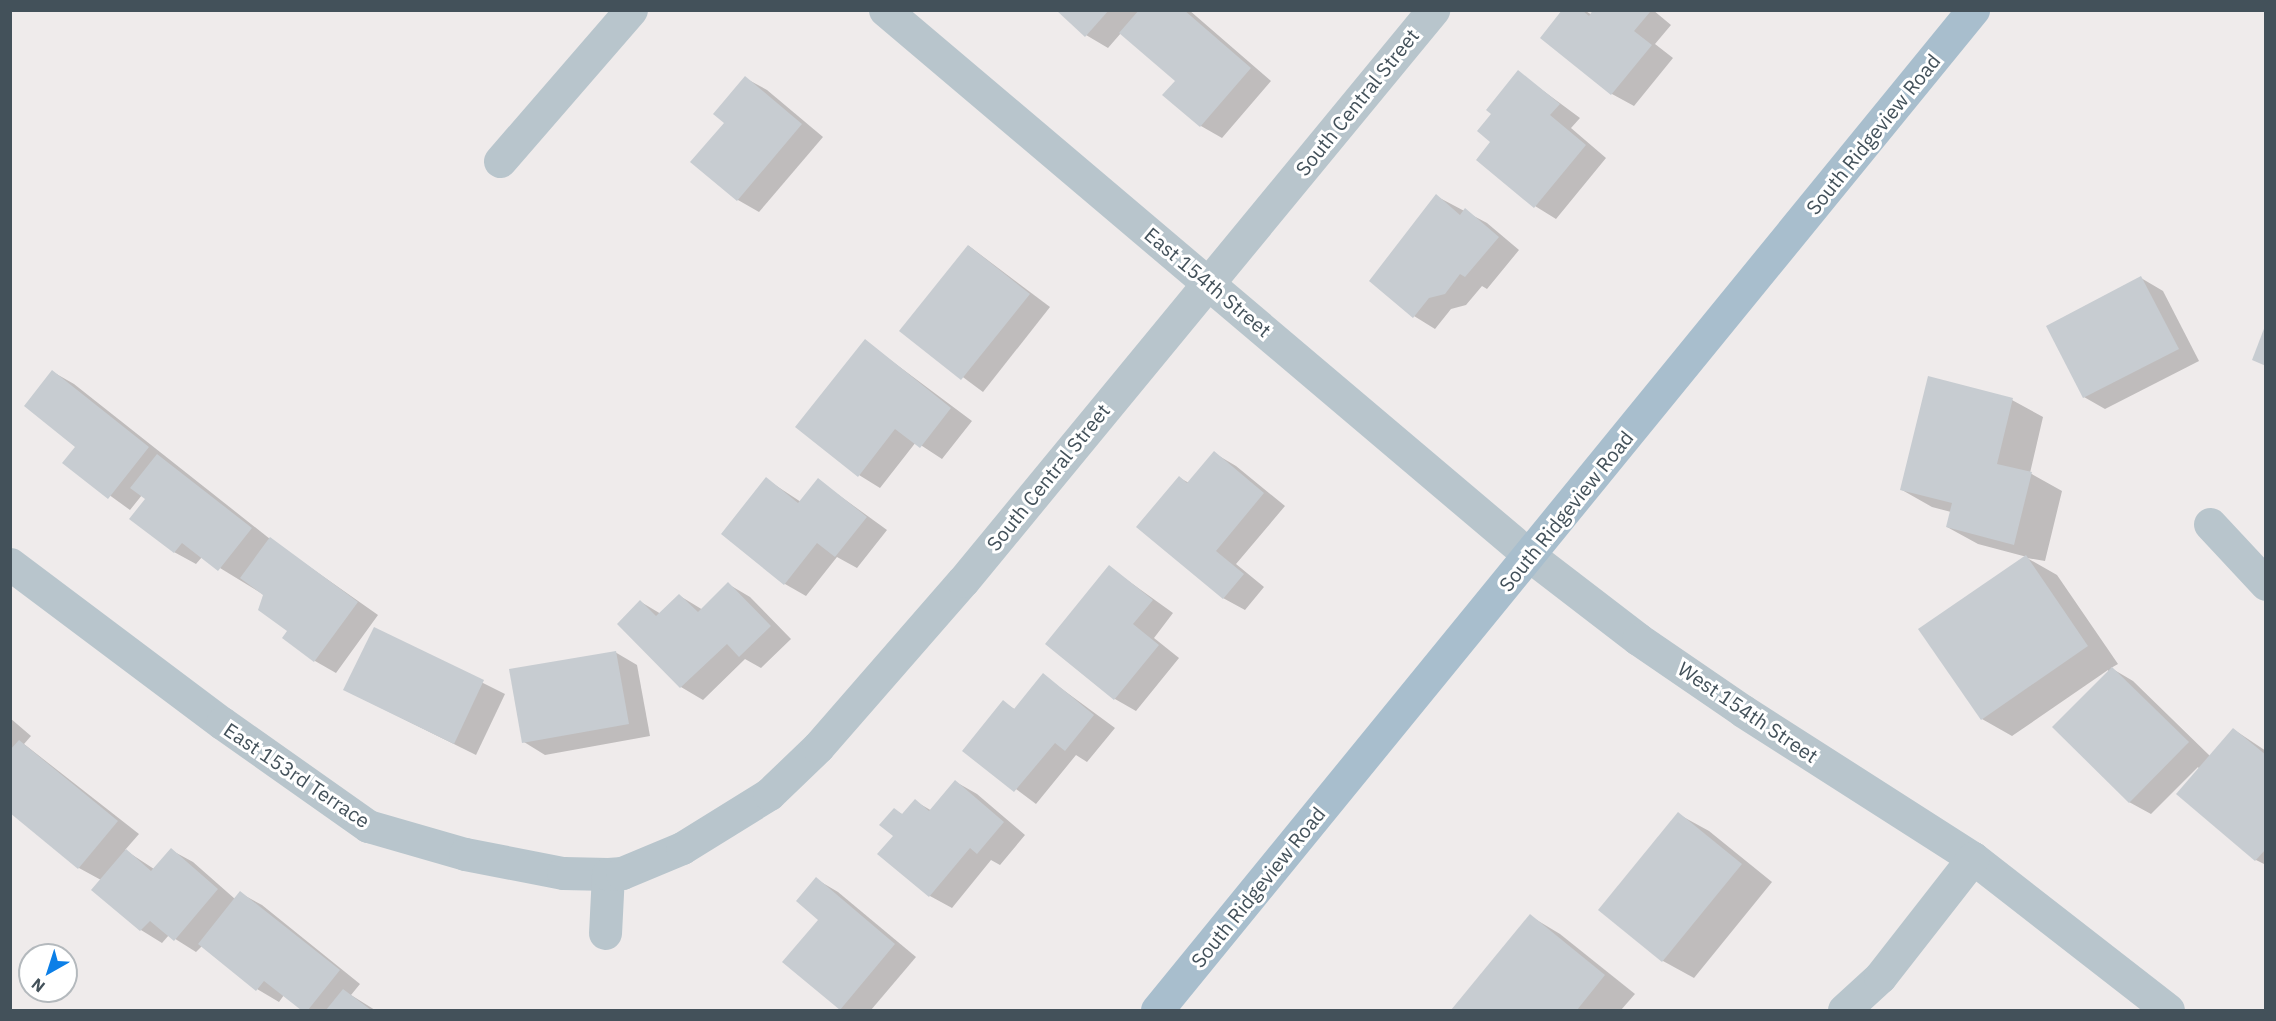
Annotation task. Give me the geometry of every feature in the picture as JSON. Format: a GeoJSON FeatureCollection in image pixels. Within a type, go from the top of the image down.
{"type":"FeatureCollection","features":[{"type":"Feature","properties":{"kind":"main road","name":"South Ridgeview Road"},"geometry":{"type":"LineString","coordinates":[[1157,1011],[1973,10]]}},
{"type":"Feature","properties":{"kind":"street"},"geometry":{"type":"LineString","coordinates":[[500,161],[631,10]]}},
{"type":"Feature","properties":{"kind":"street","name":"East 154th Street"},"geometry":{"type":"LineString","coordinates":[[885,10],[1530,556]]}},
{"type":"Feature","properties":{"kind":"street","name":"South Central Street"},"geometry":{"type":"LineString","coordinates":[[608,874],[622,873],[682,848],[769,794],[818,747],[963,581],[1432,10]]}},
{"type":"Feature","properties":{"kind":"street"},"geometry":{"type":"LineString","coordinates":[[2210,524],[2265,584]]}},
{"type":"Feature","properties":{"kind":"street","name":"West 154th Street"},"geometry":{"type":"LineString","coordinates":[[1530,556],[1638,639],[1743,711],[1973,858],[2168,1011]]}},
{"type":"Feature","properties":{"kind":"street","name":"East 153rd Terrace"},"geometry":{"type":"LineString","coordinates":[[10,564],[222,723],[368,826],[465,854],[530,867],[563,873],[608,874]]}},
{"type":"Feature","properties":{"kind":"street"},"geometry":{"type":"LineString","coordinates":[[1844,1011],[1880,977],[1973,858]]}},
{"type":"Feature","properties":{"kind":"street"},"geometry":{"type":"LineString","coordinates":[[605,933],[608,874]]}},
{"type":"Feature","properties":{"kind":"building"},"geometry":{"type":"Polygon","coordinates":[[[1056,10],[1109,10],[1085,37],[1056,10]]]}},
{"type":"Feature","properties":{"kind":"building"},"geometry":{"type":"Polygon","coordinates":[[[1139,10],[1184,10],[1251,68],[1200,127],[1162,95],[1175,81],[1119,33],[1139,10]]]}},
{"type":"Feature","properties":{"kind":"building"},"geometry":{"type":"Polygon","coordinates":[[[1562,10],[1582,10],[1589,16],[1593,10],[1650,12],[1634,31],[1652,45],[1611,95],[1540,38],[1562,10]]]}},
{"type":"Feature","properties":{"kind":"building"},"geometry":{"type":"Polygon","coordinates":[[[1518,70],[1560,104],[1550,115],[1586,145],[1534,208],[1476,160],[1490,142],[1477,131],[1491,114],[1486,110],[1518,70]]]}},
{"type":"Feature","properties":{"kind":"building"},"geometry":{"type":"Polygon","coordinates":[[[745,76],[802,124],[737,201],[690,162],[724,123],[713,114],[745,76]]]}},
{"type":"Feature","properties":{"kind":"building"},"geometry":{"type":"Polygon","coordinates":[[[1436,194],[1460,215],[1465,208],[1499,237],[1465,277],[1460,274],[1445,294],[1429,298],[1413,318],[1369,281],[1436,194]]]}},
{"type":"Feature","properties":{"kind":"building"},"geometry":{"type":"Polygon","coordinates":[[[968,245],[1030,294],[961,380],[899,331],[968,245]]]}},
{"type":"Feature","properties":{"kind":"building"},"geometry":{"type":"Polygon","coordinates":[[[2141,276],[2179,349],[2083,398],[2046,326],[2141,276]]]}},
{"type":"Feature","properties":{"kind":"building"},"geometry":{"type":"Polygon","coordinates":[[[2266,326],[2266,366],[2252,360],[2266,326]]]}},
{"type":"Feature","properties":{"kind":"building"},"geometry":{"type":"Polygon","coordinates":[[[865,339],[951,408],[920,448],[895,429],[858,477],[795,427],[865,339]]]}},
{"type":"Feature","properties":{"kind":"building"},"geometry":{"type":"Polygon","coordinates":[[[52,370],[149,447],[108,499],[62,463],[75,447],[24,406],[52,370]]]}},
{"type":"Feature","properties":{"kind":"building"},"geometry":{"type":"Polygon","coordinates":[[[1928,376],[2013,398],[1997,464],[2032,472],[2014,545],[1946,527],[1952,503],[1900,490],[1928,376]]]}},
{"type":"Feature","properties":{"kind":"building"},"geometry":{"type":"Polygon","coordinates":[[[1214,451],[1264,493],[1216,551],[1244,574],[1223,599],[1136,527],[1179,476],[1187,483],[1214,451]]]}},
{"type":"Feature","properties":{"kind":"building"},"geometry":{"type":"Polygon","coordinates":[[[157,454],[252,528],[218,571],[182,543],[174,553],[129,519],[145,499],[130,488],[157,454]]]}},
{"type":"Feature","properties":{"kind":"building"},"geometry":{"type":"Polygon","coordinates":[[[766,477],[798,503],[818,478],[867,517],[835,557],[817,543],[784,585],[721,534],[766,477]]]}},
{"type":"Feature","properties":{"kind":"building"},"geometry":{"type":"Polygon","coordinates":[[[270,537],[358,602],[314,662],[282,638],[287,631],[258,610],[263,595],[240,578],[270,537]]]}},
{"type":"Feature","properties":{"kind":"building"},"geometry":{"type":"Polygon","coordinates":[[[2026,555],[2088,646],[1981,720],[1918,629],[2026,555]]]}},
{"type":"Feature","properties":{"kind":"building"},"geometry":{"type":"Polygon","coordinates":[[[1109,565],[1153,600],[1133,624],[1159,645],[1114,700],[1045,644],[1109,565]]]}},
{"type":"Feature","properties":{"kind":"building"},"geometry":{"type":"Polygon","coordinates":[[[728,582],[771,626],[739,657],[727,644],[680,688],[617,624],[640,600],[656,616],[679,594],[698,612],[728,582]]]}},
{"type":"Feature","properties":{"kind":"building"},"geometry":{"type":"Polygon","coordinates":[[[374,627],[484,680],[454,744],[343,690],[374,627]]]}},
{"type":"Feature","properties":{"kind":"building"},"geometry":{"type":"Polygon","coordinates":[[[616,651],[629,724],[522,743],[509,669],[616,651]]]}},
{"type":"Feature","properties":{"kind":"building"},"geometry":{"type":"Polygon","coordinates":[[[2112,667],[2189,742],[2129,803],[2052,727],[2112,667]]]}},
{"type":"Feature","properties":{"kind":"building"},"geometry":{"type":"Polygon","coordinates":[[[1043,673],[1094,715],[1065,751],[1055,743],[1014,792],[962,751],[1003,700],[1014,709],[1043,673]]]}},
{"type":"Feature","properties":{"kind":"building"},"geometry":{"type":"Polygon","coordinates":[[[2233,728],[2266,755],[2266,849],[2255,861],[2176,794],[2233,728]]]}},
{"type":"Feature","properties":{"kind":"building"},"geometry":{"type":"Polygon","coordinates":[[[19,740],[118,821],[78,869],[10,813],[10,750],[19,740]]]}},
{"type":"Feature","properties":{"kind":"building"},"geometry":{"type":"Polygon","coordinates":[[[955,780],[1004,822],[977,854],[970,848],[929,897],[877,854],[893,836],[879,825],[894,808],[902,814],[915,799],[929,811],[955,780]]]}},
{"type":"Feature","properties":{"kind":"building"},"geometry":{"type":"Polygon","coordinates":[[[1678,812],[1742,864],[1662,962],[1598,910],[1678,812]]]}},
{"type":"Feature","properties":{"kind":"building"},"geometry":{"type":"Polygon","coordinates":[[[171,848],[218,889],[174,941],[150,921],[140,931],[91,890],[126,849],[151,871],[171,848]]]}},
{"type":"Feature","properties":{"kind":"building"},"geometry":{"type":"Polygon","coordinates":[[[816,877],[895,944],[840,1010],[782,962],[818,920],[796,901],[816,877]]]}},
{"type":"Feature","properties":{"kind":"building"},"geometry":{"type":"Polygon","coordinates":[[[240,891],[340,970],[308,1010],[301,1010],[264,981],[256,991],[198,944],[240,891]]]}},
{"type":"Feature","properties":{"kind":"building"},"geometry":{"type":"Polygon","coordinates":[[[1530,914],[1605,975],[1577,1010],[1451,1010],[1530,914]]]}},
{"type":"Feature","properties":{"kind":"building"},"geometry":{"type":"Polygon","coordinates":[[[343,989],[371,1010],[326,1010],[343,989]]]}}]}
